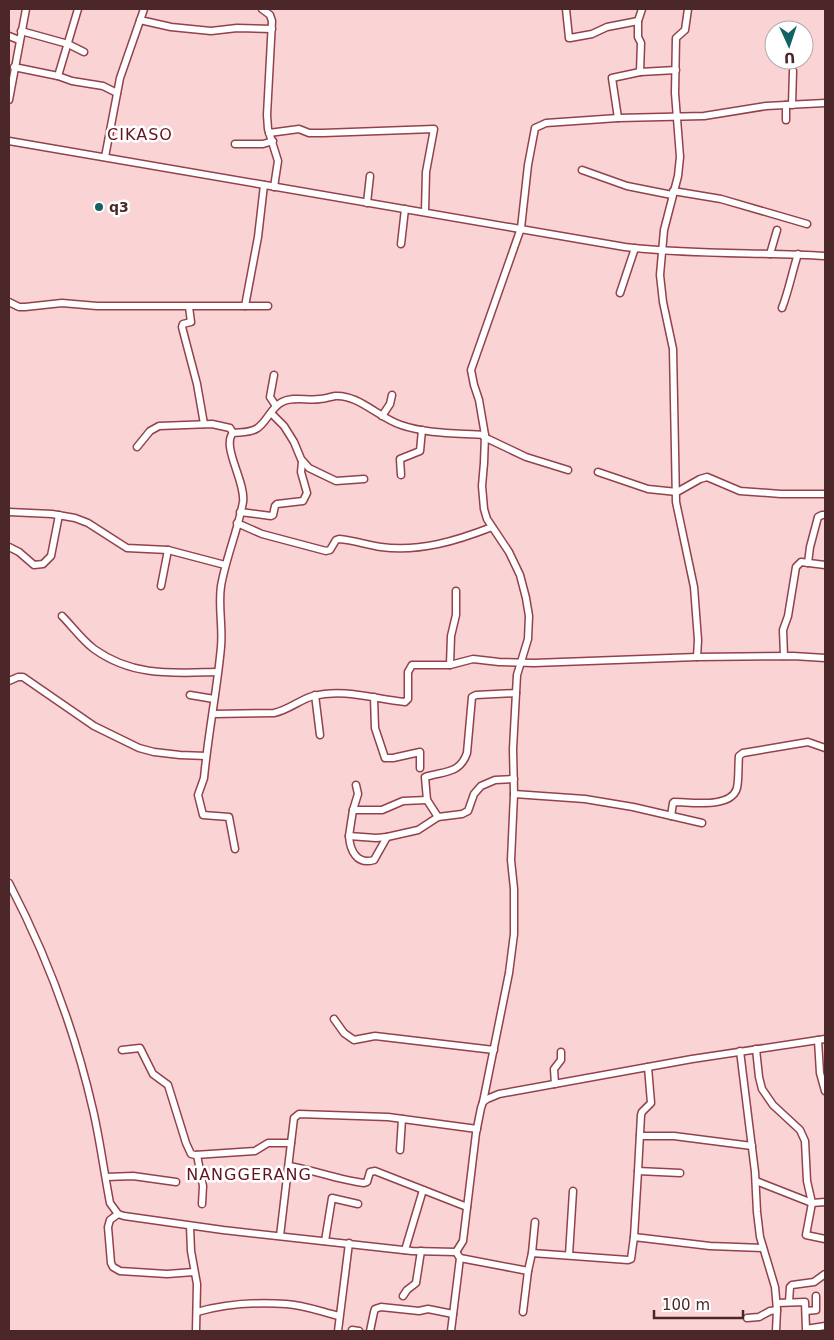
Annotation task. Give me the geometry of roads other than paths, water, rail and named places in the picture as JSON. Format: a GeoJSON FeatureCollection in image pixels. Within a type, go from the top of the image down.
{"type":"FeatureCollection","features":[{"type":"Feature","properties":{"kind":"street"},"geometry":{"type":"LineString","coordinates":[[9,100],[26,9]]}},
{"type":"Feature","properties":{"kind":"street"},"geometry":{"type":"LineString","coordinates":[[58,76],[78,9]]}},
{"type":"Feature","properties":{"kind":"street"},"geometry":{"type":"LineString","coordinates":[[105,157],[120,78],[144,9]]}},
{"type":"Feature","properties":{"kind":"street"},"geometry":{"type":"LineString","coordinates":[[262,9],[272,18],[267,115],[278,161],[274,186]]}},
{"type":"Feature","properties":{"kind":"street"},"geometry":{"type":"LineString","coordinates":[[566,9],[569,38],[592,34],[607,27],[638,21]]}},
{"type":"Feature","properties":{"kind":"street"},"geometry":{"type":"LineString","coordinates":[[640,72],[641,48],[638,21],[642,9]]}},
{"type":"Feature","properties":{"kind":"street"},"geometry":{"type":"LineString","coordinates":[[688,9],[685,30],[676,38],[674,92],[680,157],[678,176],[664,230],[661,252],[661,290],[673,350],[673,429],[676,502],[694,587],[698,640],[697,657]]}},
{"type":"Feature","properties":{"kind":"street"},"geometry":{"type":"LineString","coordinates":[[140,20],[211,31],[237,28],[272,29]]}},
{"type":"Feature","properties":{"kind":"street"},"geometry":{"type":"LineString","coordinates":[[21,31],[68,44],[84,52]]}},
{"type":"Feature","properties":{"kind":"street"},"geometry":{"type":"LineString","coordinates":[[9,36],[19,40]]}},
{"type":"Feature","properties":{"kind":"street"},"geometry":{"type":"LineString","coordinates":[[14,67],[58,76],[78,83],[103,86],[117,93]]}},
{"type":"Feature","properties":{"kind":"street"},"geometry":{"type":"LineString","coordinates":[[618,118],[612,78],[640,72],[676,70]]}},
{"type":"Feature","properties":{"kind":"street"},"geometry":{"type":"LineString","coordinates":[[786,120],[793,71]]}},
{"type":"Feature","properties":{"kind":"street"},"geometry":{"type":"LineString","coordinates":[[451,1331],[458,1255],[463,1241],[477,1129],[494,1050],[514,934],[514,888],[510,860],[514,794],[513,749],[516,693],[520,663],[528,639],[529,616],[520,575],[509,552],[485,514],[482,498],[484,436],[481,410],[472,370],[520,228],[534,134],[537,126],[546,123],[618,118],[704,116],[751,108],[825,103]]}},
{"type":"Feature","properties":{"kind":"street"},"geometry":{"type":"LineString","coordinates":[[270,133],[299,130],[307,133],[323,133],[434,129],[426,172],[425,212]]}},
{"type":"Feature","properties":{"kind":"street"},"geometry":{"type":"LineString","coordinates":[[9,141],[661,252],[825,256]]}},
{"type":"Feature","properties":{"kind":"street"},"geometry":{"type":"LineString","coordinates":[[235,144],[263,144],[273,141]]}},
{"type":"Feature","properties":{"kind":"street"},"geometry":{"type":"LineString","coordinates":[[582,170],[627,186],[721,199],[807,224]]}},
{"type":"Feature","properties":{"kind":"street"},"geometry":{"type":"LineString","coordinates":[[367,202],[370,176]]}},
{"type":"Feature","properties":{"kind":"street"},"geometry":{"type":"LineString","coordinates":[[245,306],[258,238],[264,185]]}},
{"type":"Feature","properties":{"kind":"street"},"geometry":{"type":"LineString","coordinates":[[401,244],[404,209]]}},
{"type":"Feature","properties":{"kind":"street"},"geometry":{"type":"LineString","coordinates":[[770,254],[777,230]]}},
{"type":"Feature","properties":{"kind":"street"},"geometry":{"type":"LineString","coordinates":[[620,293],[635,248]]}},
{"type":"Feature","properties":{"kind":"street"},"geometry":{"type":"LineString","coordinates":[[782,308],[798,254]]}},
{"type":"Feature","properties":{"kind":"street"},"geometry":{"type":"LineString","coordinates":[[9,302],[25,307],[62,303],[97,306],[268,306]]}},
{"type":"Feature","properties":{"kind":"street"},"geometry":{"type":"LineString","coordinates":[[190,307],[191,322],[183,324],[182,327],[197,384],[204,424]]}},
{"type":"Feature","properties":{"kind":"street"},"geometry":{"type":"LineString","coordinates":[[274,375],[270,397],[276,406]]}},
{"type":"Feature","properties":{"kind":"street"},"geometry":{"type":"LineString","coordinates":[[382,416],[390,404],[392,395]]}},
{"type":"Feature","properties":{"kind":"street"},"geometry":{"type":"LineString","coordinates":[[235,849],[230,817],[206,816],[202,812],[198,795],[204,778],[221,646],[219,601],[225,565],[240,512],[243,491],[229,441],[230,436],[233,433],[256,430],[264,423],[276,406],[288,400],[319,400],[336,396],[358,401],[400,425],[422,430],[484,436],[526,457],[568,470]]}},
{"type":"Feature","properties":{"kind":"street"},"geometry":{"type":"LineString","coordinates":[[240,512],[271,516],[278,504],[303,501],[307,494],[301,472],[302,462],[294,442],[284,426],[271,413]]}},
{"type":"Feature","properties":{"kind":"street"},"geometry":{"type":"LineString","coordinates":[[137,447],[150,431],[159,426],[204,424],[230,428],[233,433]]}},
{"type":"Feature","properties":{"kind":"street"},"geometry":{"type":"LineString","coordinates":[[401,475],[400,459],[420,451],[422,430]]}},
{"type":"Feature","properties":{"kind":"street"},"geometry":{"type":"LineString","coordinates":[[302,462],[309,468],[336,481],[364,479]]}},
{"type":"Feature","properties":{"kind":"street"},"geometry":{"type":"LineString","coordinates":[[598,472],[648,489],[677,492],[700,479],[708,477],[740,491],[781,494],[825,494]]}},
{"type":"Feature","properties":{"kind":"street"},"geometry":{"type":"LineString","coordinates":[[9,512],[60,516],[82,520],[127,548],[168,550],[225,565]]}},
{"type":"Feature","properties":{"kind":"street"},"geometry":{"type":"LineString","coordinates":[[808,563],[810,547],[818,518],[825,515]]}},
{"type":"Feature","properties":{"kind":"street"},"geometry":{"type":"LineString","coordinates":[[9,547],[36,565],[43,564],[51,556],[60,516]]}},
{"type":"Feature","properties":{"kind":"street"},"geometry":{"type":"LineString","coordinates":[[237,523],[262,534],[326,552],[339,539],[381,547],[407,549],[461,539],[492,527]]}},
{"type":"Feature","properties":{"kind":"street"},"geometry":{"type":"LineString","coordinates":[[161,586],[168,550]]}},
{"type":"Feature","properties":{"kind":"street"},"geometry":{"type":"LineString","coordinates":[[784,656],[783,630],[788,616],[796,567],[801,562],[825,565]]}},
{"type":"Feature","properties":{"kind":"street"},"geometry":{"type":"LineString","coordinates":[[450,665],[451,636],[456,616],[456,591]]}},
{"type":"Feature","properties":{"kind":"street"},"geometry":{"type":"LineString","coordinates":[[62,616],[94,648],[116,661],[137,669],[165,673],[217,672]]}},
{"type":"Feature","properties":{"kind":"street"},"geometry":{"type":"LineString","coordinates":[[213,714],[282,711],[301,700],[315,695],[346,693],[405,702],[408,699],[408,672],[412,665],[450,665],[473,659],[520,663],[697,657],[784,656],[825,658]]}},
{"type":"Feature","properties":{"kind":"street"},"geometry":{"type":"LineString","coordinates":[[9,681],[23,677],[94,726],[140,748],[171,754],[206,756]]}},
{"type":"Feature","properties":{"kind":"street"},"geometry":{"type":"LineString","coordinates":[[438,817],[427,800],[424,777],[458,769],[464,761],[467,753],[472,697],[476,695],[516,693]]}},
{"type":"Feature","properties":{"kind":"street"},"geometry":{"type":"LineString","coordinates":[[190,695],[214,699]]}},
{"type":"Feature","properties":{"kind":"street"},"geometry":{"type":"LineString","coordinates":[[315,695],[320,735]]}},
{"type":"Feature","properties":{"kind":"street"},"geometry":{"type":"LineString","coordinates":[[374,697],[375,728],[385,758],[420,752],[420,768]]}},
{"type":"Feature","properties":{"kind":"street"},"geometry":{"type":"LineString","coordinates":[[671,816],[674,802],[709,803],[730,798],[737,788],[739,756],[744,753],[808,742],[825,748]]}},
{"type":"Feature","properties":{"kind":"street"},"geometry":{"type":"LineString","coordinates":[[349,836],[376,838],[418,830],[438,817],[462,814],[468,811],[474,794],[482,786],[495,780],[514,779]]}},
{"type":"Feature","properties":{"kind":"street"},"geometry":{"type":"LineString","coordinates":[[356,785],[358,794],[353,810],[349,836],[352,853],[358,859],[365,862],[374,860],[387,837]]}},
{"type":"Feature","properties":{"kind":"street"},"geometry":{"type":"LineString","coordinates":[[514,794],[585,799],[633,807],[702,823]]}},
{"type":"Feature","properties":{"kind":"street"},"geometry":{"type":"LineString","coordinates":[[353,810],[386,810],[403,801],[427,800]]}},
{"type":"Feature","properties":{"kind":"street"},"geometry":{"type":"LineString","coordinates":[[9,883],[56,986],[68,1019],[93,1111],[110,1203],[118,1214],[190,1226],[458,1255],[528,1270]]}},
{"type":"Feature","properties":{"kind":"street"},"geometry":{"type":"LineString","coordinates":[[334,1019],[344,1033],[354,1040],[375,1036],[494,1050]]}},
{"type":"Feature","properties":{"kind":"street"},"geometry":{"type":"LineString","coordinates":[[483,1102],[499,1094],[740,1051],[822,1039],[820,1073],[825,1091]]}},
{"type":"Feature","properties":{"kind":"street"},"geometry":{"type":"LineString","coordinates":[[122,1050],[140,1048],[153,1074],[168,1085],[191,1154],[256,1151],[268,1143],[291,1143]]}},
{"type":"Feature","properties":{"kind":"street"},"geometry":{"type":"LineString","coordinates":[[756,1049],[762,1089],[773,1105],[800,1130],[804,1137],[807,1181],[812,1203],[806,1235],[825,1239]]}},
{"type":"Feature","properties":{"kind":"street"},"geometry":{"type":"LineString","coordinates":[[740,1051],[756,1180],[757,1212],[763,1248],[775,1287],[777,1306],[776,1331]]}},
{"type":"Feature","properties":{"kind":"street"},"geometry":{"type":"LineString","coordinates":[[555,1084],[554,1069],[560,1060],[561,1052]]}},
{"type":"Feature","properties":{"kind":"street"},"geometry":{"type":"LineString","coordinates":[[532,1253],[631,1259],[642,1112],[651,1104],[648,1067]]}},
{"type":"Feature","properties":{"kind":"street"},"geometry":{"type":"LineString","coordinates":[[280,1236],[294,1118],[299,1114],[388,1117],[477,1129]]}},
{"type":"Feature","properties":{"kind":"street"},"geometry":{"type":"LineString","coordinates":[[400,1150],[402,1119]]}},
{"type":"Feature","properties":{"kind":"street"},"geometry":{"type":"LineString","coordinates":[[640,1136],[674,1136],[752,1146]]}},
{"type":"Feature","properties":{"kind":"street"},"geometry":{"type":"LineString","coordinates":[[197,1155],[203,1186],[202,1204]]}},
{"type":"Feature","properties":{"kind":"street"},"geometry":{"type":"LineString","coordinates":[[289,1166],[364,1183],[367,1182],[370,1172],[375,1171],[467,1207]]}},
{"type":"Feature","properties":{"kind":"street"},"geometry":{"type":"LineString","coordinates":[[638,1171],[680,1173]]}},
{"type":"Feature","properties":{"kind":"street"},"geometry":{"type":"LineString","coordinates":[[106,1177],[133,1176],[176,1182]]}},
{"type":"Feature","properties":{"kind":"street"},"geometry":{"type":"LineString","coordinates":[[756,1180],[812,1203],[825,1202]]}},
{"type":"Feature","properties":{"kind":"street"},"geometry":{"type":"LineString","coordinates":[[405,1250],[422,1190]]}},
{"type":"Feature","properties":{"kind":"street"},"geometry":{"type":"LineString","coordinates":[[569,1255],[573,1191]]}},
{"type":"Feature","properties":{"kind":"street"},"geometry":{"type":"LineString","coordinates":[[325,1241],[331,1199],[358,1204]]}},
{"type":"Feature","properties":{"kind":"street"},"geometry":{"type":"LineString","coordinates":[[118,1214],[110,1220],[108,1227],[111,1263],[115,1269],[120,1271],[167,1274],[194,1272]]}},
{"type":"Feature","properties":{"kind":"street"},"geometry":{"type":"LineString","coordinates":[[523,1312],[536,1222]]}},
{"type":"Feature","properties":{"kind":"street"},"geometry":{"type":"LineString","coordinates":[[190,1226],[191,1250],[197,1284],[196,1331]]}},
{"type":"Feature","properties":{"kind":"street"},"geometry":{"type":"LineString","coordinates":[[634,1237],[710,1246],[763,1248]]}},
{"type":"Feature","properties":{"kind":"street"},"geometry":{"type":"LineString","coordinates":[[338,1331],[349,1243]]}},
{"type":"Feature","properties":{"kind":"street"},"geometry":{"type":"LineString","coordinates":[[404,1296],[407,1290],[416,1283],[421,1251]]}},
{"type":"Feature","properties":{"kind":"street"},"geometry":{"type":"LineString","coordinates":[[789,1302],[790,1287],[792,1285],[814,1282],[825,1274]]}},
{"type":"Feature","properties":{"kind":"street"},"geometry":{"type":"LineString","coordinates":[[806,1311],[816,1310],[816,1296]]}},
{"type":"Feature","properties":{"kind":"street"},"geometry":{"type":"LineString","coordinates":[[747,1318],[759,1317],[777,1306],[789,1302],[805,1302],[806,1330],[825,1326]]}},
{"type":"Feature","properties":{"kind":"street"},"geometry":{"type":"LineString","coordinates":[[197,1312],[213,1307],[286,1304],[339,1316]]}},
{"type":"Feature","properties":{"kind":"street"},"geometry":{"type":"LineString","coordinates":[[370,1331],[375,1309],[381,1307],[428,1309],[453,1314]]}},
{"type":"Feature","properties":{"kind":"place","name":"q3"},"geometry":{"type":"Point","coordinates":[99,207]}},
{"type":"Feature","properties":{"kind":"district","name":"CIKASO"},"geometry":{"type":"Point","coordinates":[140,134]}},
{"type":"Feature","properties":{"kind":"district","name":"NANGGERANG"},"geometry":{"type":"Point","coordinates":[249,1174]}}]}
